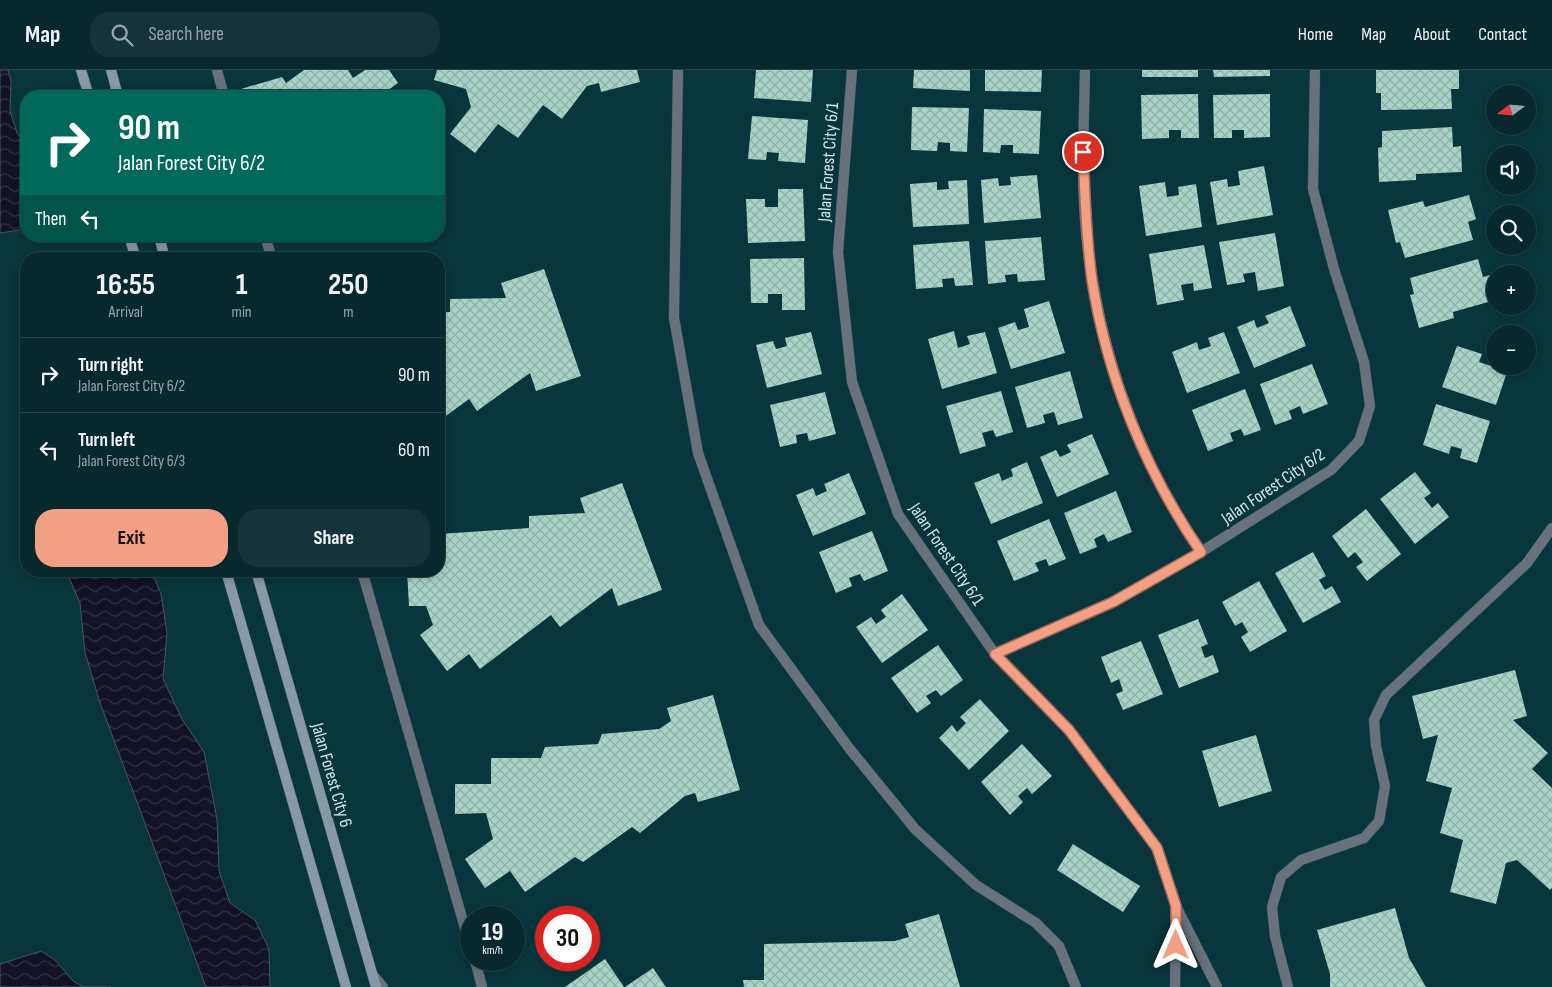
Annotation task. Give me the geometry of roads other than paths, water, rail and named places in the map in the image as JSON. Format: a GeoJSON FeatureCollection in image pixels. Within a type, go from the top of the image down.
{"type":"FeatureCollection","features":[{"type":"Feature","properties":{"kind":"street"},"geometry":{"type":"LineString","coordinates":[[81,70],[87,90]]}},
{"type":"Feature","properties":{"kind":"street"},"geometry":{"type":"LineString","coordinates":[[110,70],[116,90]]}},
{"type":"Feature","properties":{"kind":"street"},"geometry":{"type":"LineString","coordinates":[[217,70],[222,90]]}},
{"type":"Feature","properties":{"kind":"street"},"geometry":{"type":"LineString","coordinates":[[678,70],[674,318],[698,453],[759,625],[849,748],[915,829],[976,885],[1036,924],[1059,946],[1076,987]]}},
{"type":"Feature","properties":{"kind":"street","name":"Jalan Forest City 6/1"},"geometry":{"type":"LineString","coordinates":[[852,70],[838,252],[852,382],[898,514],[995,654],[1069,730],[1157,848],[1176,906],[1217,987]]}},
{"type":"Feature","properties":{"kind":"street"},"geometry":{"type":"LineString","coordinates":[[1085,70],[1083,152],[1086,230],[1093,283],[1109,355],[1139,443],[1175,515],[1201,552]]}},
{"type":"Feature","properties":{"kind":"street","name":"Jalan Forest City 6/2"},"geometry":{"type":"LineString","coordinates":[[995,654],[1113,602],[1201,552],[1331,470],[1358,441],[1370,406],[1364,362],[1334,269],[1313,189],[1315,70]]}},
{"type":"Feature","properties":{"kind":"street"},"geometry":{"type":"LineString","coordinates":[[1288,987],[1275,936],[1272,907],[1281,877],[1301,860],[1364,838],[1379,821],[1385,786],[1376,746],[1374,720],[1386,695],[1526,563],[1552,528]]}},
{"type":"Feature","properties":{"kind":"street"},"geometry":{"type":"LineString","coordinates":[[228,577],[346,987]]}},
{"type":"Feature","properties":{"kind":"street","name":"Jalan Forest City 6"},"geometry":{"type":"LineString","coordinates":[[258,577],[376,987]]}},
{"type":"Feature","properties":{"kind":"street"},"geometry":{"type":"LineString","coordinates":[[364,577],[460,911]]}},
{"type":"Feature","properties":{"kind":"street","name":"Jalan Forest City 6/1"},"geometry":{"type":"LineString","coordinates":[[1175,987],[1176,906]]}},
{"type":"Feature","properties":{"kind":"street"},"geometry":{"type":"LineString","coordinates":[[477,971],[482,987]]}},
{"type":"Feature","properties":{"kind":"street"},"geometry":{"type":"LineString","coordinates":[[373,975],[383,987]]}},
{"type":"Feature","properties":{"kind":"water"},"geometry":{"type":"Polygon","coordinates":[[[0,70],[8,70],[11,81],[10,111],[20,137],[20,230],[0,233],[0,70]]]}},
{"type":"Feature","properties":{"kind":"water"},"geometry":{"type":"Polygon","coordinates":[[[69,577],[154,577],[161,594],[167,633],[163,679],[182,719],[204,752],[217,819],[219,871],[230,903],[255,920],[269,949],[270,987],[206,987],[99,700],[85,652],[80,603],[69,577]]]}},
{"type":"Feature","properties":{"kind":"water"},"geometry":{"type":"Polygon","coordinates":[[[41,951],[55,960],[73,981],[84,987],[0,987],[0,964],[41,951]]]}}]}
